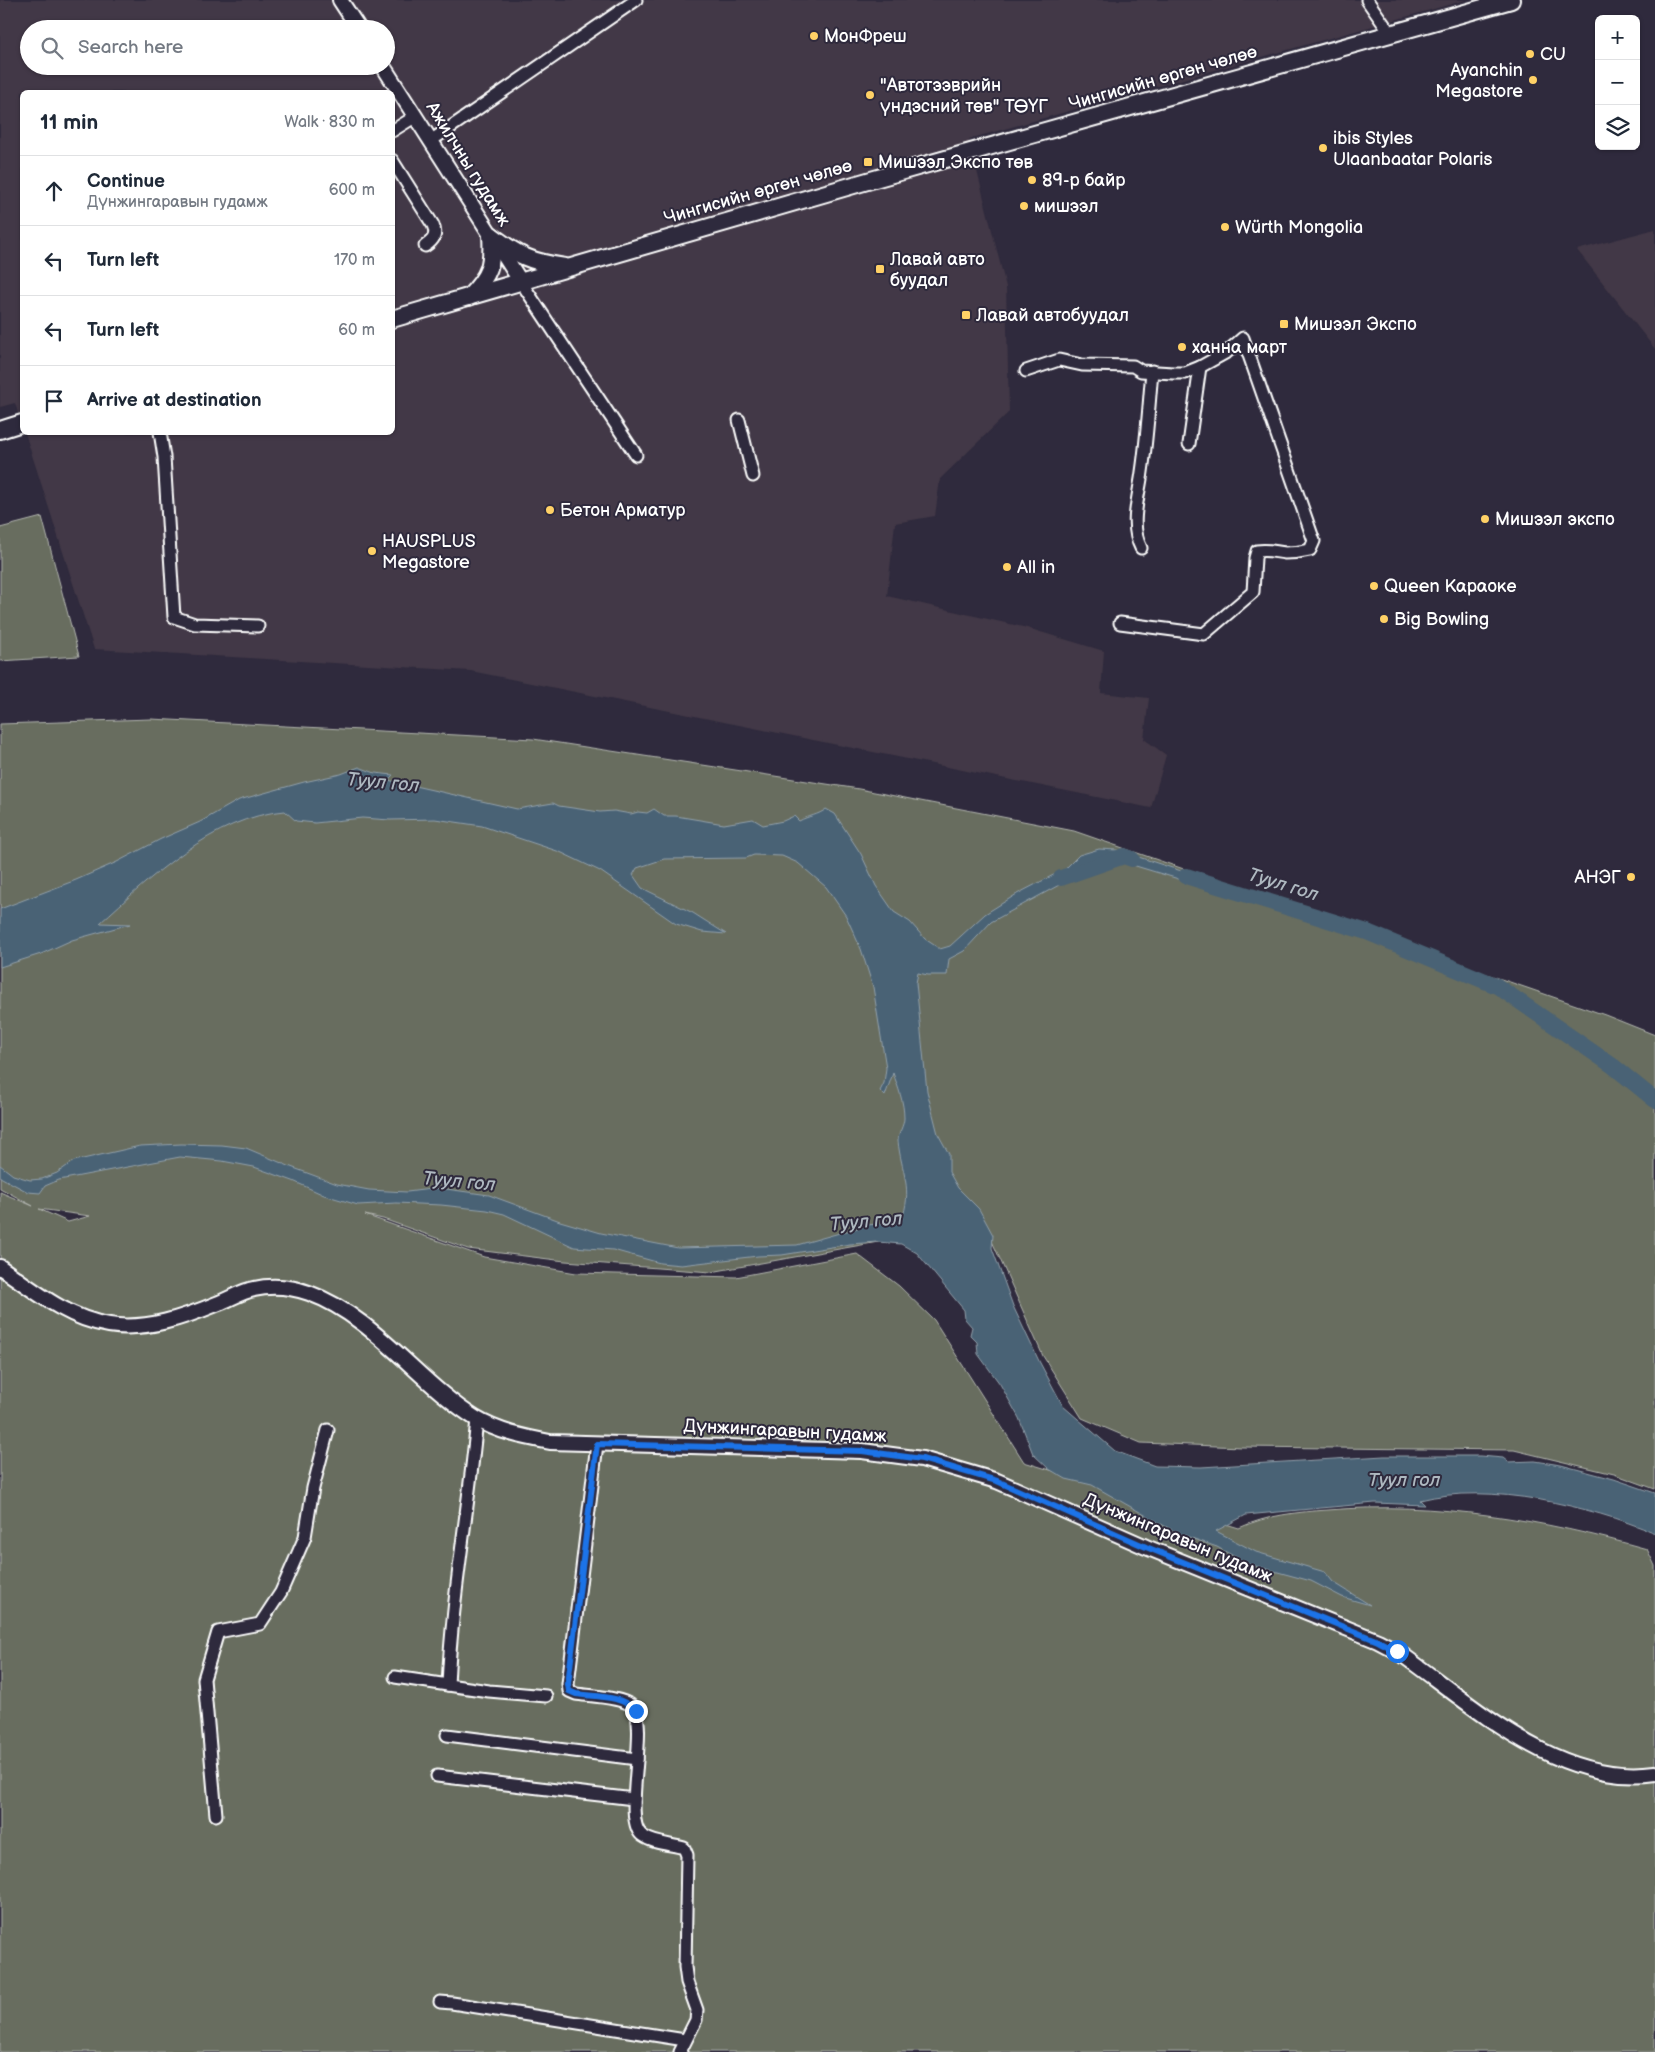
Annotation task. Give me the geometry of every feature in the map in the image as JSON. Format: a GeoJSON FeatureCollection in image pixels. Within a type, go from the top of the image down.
{"type":"FeatureCollection","features":[{"type":"Feature","properties":{"kind":"highway","name":"Чингисийн өргөн чөлөө"},"geometry":{"type":"LineString","coordinates":[[395,317],[871,180],[1511,0]]}},
{"type":"Feature","properties":{"kind":"highway"},"geometry":{"type":"LineString","coordinates":[[491,235],[512,251],[527,259],[539,263],[572,267]]}},
{"type":"Feature","properties":{"kind":"highway"},"geometry":{"type":"LineString","coordinates":[[468,297],[482,282],[491,264],[491,235]]}},
{"type":"Feature","properties":{"kind":"highway"},"geometry":{"type":"LineString","coordinates":[[0,430],[20,424]]}},
{"type":"Feature","properties":{"kind":"main road"},"geometry":{"type":"LineString","coordinates":[[340,0],[353,20]]}},
{"type":"Feature","properties":{"kind":"main road","name":"Ажилчны гудамж"},"geometry":{"type":"LineString","coordinates":[[389,75],[521,282]]}},
{"type":"Feature","properties":{"kind":"main road","name":"Дүнжингаравын гудамж"},"geometry":{"type":"LineString","coordinates":[[0,1267],[74,1315],[109,1326],[131,1327],[165,1322],[218,1304],[251,1289],[283,1288],[310,1293],[353,1318],[477,1419],[504,1432],[550,1442],[862,1451],[922,1459],[969,1472],[1024,1492],[1200,1570],[1378,1641],[1397,1651],[1524,1742],[1550,1754],[1591,1769],[1631,1774],[1655,1773]]}},
{"type":"Feature","properties":{"kind":"street"},"geometry":{"type":"LineString","coordinates":[[432,140],[636,0]]}},
{"type":"Feature","properties":{"kind":"street"},"geometry":{"type":"LineString","coordinates":[[1367,0],[1390,33]]}},
{"type":"Feature","properties":{"kind":"street"},"geometry":{"type":"LineString","coordinates":[[395,129],[416,116]]}},
{"type":"Feature","properties":{"kind":"street"},"geometry":{"type":"LineString","coordinates":[[395,165],[433,225],[435,236],[425,246]]}},
{"type":"Feature","properties":{"kind":"street"},"geometry":{"type":"LineString","coordinates":[[521,282],[636,455]]}},
{"type":"Feature","properties":{"kind":"street"},"geometry":{"type":"LineString","coordinates":[[1026,371],[1059,360],[1082,365],[1133,366],[1141,371],[1184,373],[1200,367],[1227,352],[1242,338],[1314,541],[1310,550],[1296,553],[1283,553],[1266,549],[1257,551],[1254,558],[1253,592],[1204,634],[1120,623]]}},
{"type":"Feature","properties":{"kind":"street"},"geometry":{"type":"LineString","coordinates":[[1190,444],[1200,367]]}},
{"type":"Feature","properties":{"kind":"street"},"geometry":{"type":"LineString","coordinates":[[1141,548],[1136,540],[1135,508],[1142,472],[1152,371]]}},
{"type":"Feature","properties":{"kind":"street"},"geometry":{"type":"LineString","coordinates":[[738,420],[753,476]]}},
{"type":"Feature","properties":{"kind":"street"},"geometry":{"type":"LineString","coordinates":[[160,435],[165,465],[174,616],[195,624],[258,626]]}},
{"type":"Feature","properties":{"kind":"street"},"geometry":{"type":"LineString","coordinates":[[448,1685],[450,1646],[471,1484],[477,1419]]}},
{"type":"Feature","properties":{"kind":"street"},"geometry":{"type":"LineString","coordinates":[[216,1815],[204,1679],[218,1632],[260,1624],[281,1592],[305,1537],[313,1488],[328,1430]]}},
{"type":"Feature","properties":{"kind":"street"},"geometry":{"type":"LineString","coordinates":[[597,1444],[568,1684],[569,1691],[576,1694],[623,1701],[631,1705],[638,1718],[634,1799],[638,1830],[642,1836],[684,1848],[687,1855],[685,1967],[687,1982],[697,2010],[696,2020],[680,2052]]}},
{"type":"Feature","properties":{"kind":"street"},"geometry":{"type":"LineString","coordinates":[[395,1677],[489,1691],[546,1696]]}},
{"type":"Feature","properties":{"kind":"street"},"geometry":{"type":"LineString","coordinates":[[447,1735],[637,1759]]}},
{"type":"Feature","properties":{"kind":"street"},"geometry":{"type":"LineString","coordinates":[[437,1776],[634,1799]]}},
{"type":"Feature","properties":{"kind":"street"},"geometry":{"type":"LineString","coordinates":[[440,2002],[452,2002],[685,2040]]}},
{"type":"Feature","properties":{"kind":"shaded area"},"geometry":{"type":"Polygon","coordinates":[[[0,0],[1466,0],[969,139],[1006,287],[1009,412],[940,479],[935,516],[895,523],[887,596],[1027,628],[1104,651],[1101,693],[1149,698],[1144,739],[1166,755],[1151,808],[471,671],[94,649],[26,435],[395,435],[395,90],[20,90],[20,419],[15,403],[0,407],[0,0]]]}},
{"type":"Feature","properties":{"kind":"shaded area"},"geometry":{"type":"Polygon","coordinates":[[[1655,229],[1655,349],[1577,250],[1655,229]]]}},
{"type":"Feature","properties":{"kind":"green space"},"geometry":{"type":"Polygon","coordinates":[[[42,517],[79,656],[0,661],[0,528],[42,517]]]}},
{"type":"Feature","properties":{"kind":"green space"},"geometry":{"type":"Polygon","coordinates":[[[151,719],[533,739],[859,789],[1074,831],[1605,1015],[1655,1035],[1655,1489],[1614,1474],[1514,1450],[1242,1447],[1141,1443],[1082,1418],[1043,1356],[984,1223],[711,1272],[565,1261],[468,1249],[383,1219],[365,1215],[484,1257],[576,1273],[736,1277],[857,1254],[899,1286],[934,1320],[1024,1462],[1239,1528],[1260,1520],[1294,1513],[1368,1508],[1409,1508],[1489,1515],[1569,1529],[1647,1549],[1655,1566],[1655,2052],[0,2052],[0,1192],[33,1206],[0,1188],[0,724],[151,719]],[[39,1209],[68,1222],[90,1216],[39,1209]]]}},
{"type":"Feature","properties":{"kind":"water"},"geometry":{"type":"Polygon","coordinates":[[[359,767],[375,773],[393,775],[388,780],[517,809],[553,803],[559,806],[600,812],[614,811],[631,814],[638,812],[647,813],[654,809],[664,816],[676,816],[724,824],[753,819],[763,825],[783,821],[794,816],[799,821],[826,809],[835,814],[861,854],[876,886],[894,912],[910,922],[925,939],[940,949],[950,946],[985,914],[1017,894],[1065,869],[1079,855],[1099,849],[1117,850],[1209,880],[1205,887],[1129,864],[1101,859],[1061,884],[991,922],[964,951],[949,959],[947,975],[918,973],[916,983],[927,1091],[938,1134],[949,1154],[949,1172],[958,1188],[979,1209],[993,1235],[992,1248],[1013,1306],[1063,1406],[1115,1451],[1155,1466],[1201,1467],[1384,1456],[1480,1456],[1503,1458],[1508,1462],[1535,1461],[1561,1465],[1614,1479],[1655,1493],[1655,1533],[1629,1523],[1570,1506],[1508,1495],[1477,1494],[1447,1495],[1420,1500],[1425,1505],[1375,1503],[1246,1515],[1216,1531],[1256,1552],[1325,1572],[1333,1582],[1370,1605],[1342,1597],[1311,1581],[1248,1564],[1217,1547],[1177,1533],[1092,1485],[1066,1479],[1049,1469],[1033,1454],[1019,1418],[1000,1384],[978,1354],[977,1342],[970,1335],[972,1327],[965,1319],[964,1310],[917,1253],[901,1244],[878,1242],[850,1244],[782,1255],[681,1265],[660,1263],[613,1250],[574,1247],[504,1214],[487,1210],[396,1203],[358,1205],[324,1195],[254,1167],[222,1161],[180,1157],[59,1180],[45,1186],[40,1193],[28,1192],[0,1177],[0,1165],[13,1175],[30,1180],[42,1179],[57,1173],[74,1161],[140,1146],[222,1145],[246,1148],[337,1184],[369,1190],[407,1192],[439,1188],[489,1195],[560,1221],[601,1233],[678,1248],[797,1245],[868,1225],[901,1221],[905,1210],[907,1190],[898,1141],[904,1121],[904,1112],[893,1073],[885,1096],[880,1091],[884,1083],[886,1068],[873,987],[861,949],[846,916],[826,887],[798,863],[782,856],[754,855],[746,858],[664,859],[637,868],[633,875],[642,888],[693,913],[726,934],[702,932],[676,924],[600,871],[560,852],[482,826],[435,819],[390,820],[362,818],[315,823],[296,821],[285,811],[258,816],[208,837],[162,869],[100,923],[130,924],[72,940],[41,954],[0,967],[0,909],[117,862],[161,839],[200,822],[239,800],[341,774],[359,767]]]}},
{"type":"Feature","properties":{"kind":"waterway","name":"Туул гол"},"geometry":{"type":"LineString","coordinates":[[1061,878],[1124,856],[1132,859]]}},
{"type":"Feature","properties":{"kind":"waterway","name":"Туул гол"},"geometry":{"type":"LineString","coordinates":[[1186,876],[1367,932],[1497,986],[1613,1066],[1655,1100]]}},
{"type":"Feature","properties":{"kind":"place","name":"МонФреш"},"geometry":{"type":"Point","coordinates":[814,36]}},
{"type":"Feature","properties":{"kind":"place","name":"CU"},"geometry":{"type":"Point","coordinates":[1530,54]}},
{"type":"Feature","properties":{"kind":"place","name":"Ayanchin Megastore"},"geometry":{"type":"Point","coordinates":[1533,80]}},
{"type":"Feature","properties":{"kind":"place","name":"\"Автотээврийн үндэсний төв\" ТӨҮГ"},"geometry":{"type":"Point","coordinates":[870,95]}},
{"type":"Feature","properties":{"kind":"place","name":"ibis Styles Ulaanbaatar Polaris"},"geometry":{"type":"Point","coordinates":[1323,148]}},
{"type":"Feature","properties":{"kind":"place","name":"Мишээл Экспо төв"},"geometry":{"type":"Point","coordinates":[868,162]}},
{"type":"Feature","properties":{"kind":"place","name":"89-р байр"},"geometry":{"type":"Point","coordinates":[1032,180]}},
{"type":"Feature","properties":{"kind":"place","name":"мишээл"},"geometry":{"type":"Point","coordinates":[1024,206]}},
{"type":"Feature","properties":{"kind":"place","name":"Würth Mongolia"},"geometry":{"type":"Point","coordinates":[1225,227]}},
{"type":"Feature","properties":{"kind":"place","name":"Лавай авто буудал"},"geometry":{"type":"Point","coordinates":[880,269]}},
{"type":"Feature","properties":{"kind":"place","name":"Лавай автобуудал"},"geometry":{"type":"Point","coordinates":[966,315]}},
{"type":"Feature","properties":{"kind":"place","name":"Мишээл Экспо"},"geometry":{"type":"Point","coordinates":[1284,324]}},
{"type":"Feature","properties":{"kind":"place","name":"ханна март"},"geometry":{"type":"Point","coordinates":[1182,347]}},
{"type":"Feature","properties":{"kind":"place","name":"Бетон Арматур"},"geometry":{"type":"Point","coordinates":[550,510]}},
{"type":"Feature","properties":{"kind":"place","name":"Мишээл экспо"},"geometry":{"type":"Point","coordinates":[1485,519]}},
{"type":"Feature","properties":{"kind":"place","name":"HAUSPLUS Megastore"},"geometry":{"type":"Point","coordinates":[372,551]}},
{"type":"Feature","properties":{"kind":"place","name":"All in"},"geometry":{"type":"Point","coordinates":[1007,567]}},
{"type":"Feature","properties":{"kind":"place","name":"Queen Караоке"},"geometry":{"type":"Point","coordinates":[1374,586]}},
{"type":"Feature","properties":{"kind":"place","name":"Big Bowling"},"geometry":{"type":"Point","coordinates":[1384,619]}},
{"type":"Feature","properties":{"kind":"place","name":"АНЭГ"},"geometry":{"type":"Point","coordinates":[1631,877]}},
{"type":"Feature","properties":{"kind":"route"},"geometry":{"type":"LineString","coordinates":[[636,1711],[631,1705],[623,1701],[576,1694],[569,1691],[568,1684],[597,1444],[633,1443],[862,1451],[922,1459],[997,1481],[1146,1547],[1378,1641],[1397,1651]]}}]}
